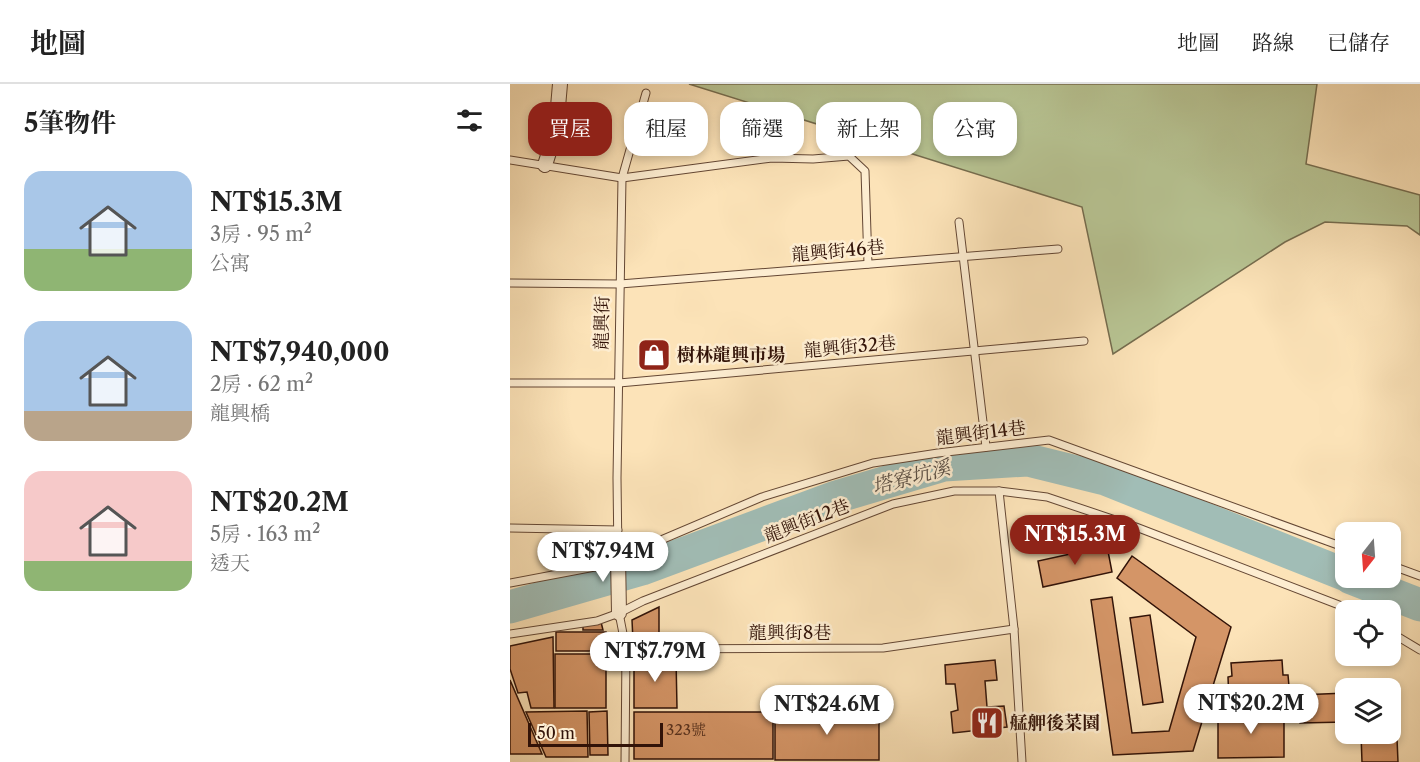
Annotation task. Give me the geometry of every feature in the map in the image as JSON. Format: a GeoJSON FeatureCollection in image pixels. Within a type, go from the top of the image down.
{"type":"FeatureCollection","features":[{"type":"Feature","properties":{"kind":"street"},"geometry":{"type":"LineString","coordinates":[[545,165],[555,130],[561,84]]}},
{"type":"Feature","properties":{"kind":"street"},"geometry":{"type":"LineString","coordinates":[[618,557],[619,611]]}},
{"type":"Feature","properties":{"kind":"lane","name":"龍興街"},"geometry":{"type":"LineString","coordinates":[[618,557],[622,178],[646,93]]}},
{"type":"Feature","properties":{"kind":"lane"},"geometry":{"type":"LineString","coordinates":[[510,160],[622,178],[772,158],[813,159],[849,156],[865,171],[868,264]]}},
{"type":"Feature","properties":{"kind":"lane"},"geometry":{"type":"LineString","coordinates":[[959,222],[986,447]]}},
{"type":"Feature","properties":{"kind":"lane","name":"龍興街46巷"},"geometry":{"type":"LineString","coordinates":[[510,283],[620,284],[1058,249]]}},
{"type":"Feature","properties":{"kind":"lane","name":"龍興街32巷"},"geometry":{"type":"LineString","coordinates":[[510,383],[619,383],[1084,341]]}},
{"type":"Feature","properties":{"kind":"lane","name":"龍興街14巷"},"geometry":{"type":"LineString","coordinates":[[510,583],[600,566],[762,497],[873,464],[1048,440],[1335,544]]}},
{"type":"Feature","properties":{"kind":"lane","name":"龍興街12巷"},"geometry":{"type":"LineString","coordinates":[[510,634],[597,621],[893,504],[954,491],[999,491],[1047,496],[1136,527],[1335,603]]}},
{"type":"Feature","properties":{"kind":"lane"},"geometry":{"type":"LineString","coordinates":[[999,491],[1014,629],[1022,762]]}},
{"type":"Feature","properties":{"kind":"lane"},"geometry":{"type":"LineString","coordinates":[[510,528],[618,530]]}},
{"type":"Feature","properties":{"kind":"lane"},"geometry":{"type":"LineString","coordinates":[[1401,569],[1420,576]]}},
{"type":"Feature","properties":{"kind":"lane"},"geometry":{"type":"LineString","coordinates":[[619,611],[626,649],[625,762]]}},
{"type":"Feature","properties":{"kind":"lane","name":"龍興街8巷"},"geometry":{"type":"LineString","coordinates":[[626,649],[883,648],[1014,629]]}},
{"type":"Feature","properties":{"kind":"lane"},"geometry":{"type":"LineString","coordinates":[[1401,639],[1420,650]]}},
{"type":"Feature","properties":{"kind":"green space"},"geometry":{"type":"Polygon","coordinates":[[[689,84],[1317,84],[1306,164],[1420,195],[1420,235],[1407,226],[1325,222],[1285,242],[1113,354],[1082,207],[919,156],[921,156],[921,102],[816,102],[816,124],[804,120],[804,102],[747,102],[689,84]]]}},
{"type":"Feature","properties":{"kind":"building"},"geometry":{"type":"Polygon","coordinates":[[[1107,546],[1112,572],[1043,587],[1038,561],[1107,546]]]}},
{"type":"Feature","properties":{"kind":"building"},"geometry":{"type":"Polygon","coordinates":[[[1132,556],[1231,627],[1193,751],[1113,755],[1091,600],[1112,597],[1132,733],[1169,731],[1196,637],[1117,578],[1132,556]]]}},
{"type":"Feature","properties":{"kind":"building"},"geometry":{"type":"Polygon","coordinates":[[[659,607],[659,641],[633,641],[632,620],[659,607]]]}},
{"type":"Feature","properties":{"kind":"building"},"geometry":{"type":"Polygon","coordinates":[[[1150,615],[1163,702],[1143,705],[1130,618],[1150,615]]]}},
{"type":"Feature","properties":{"kind":"building"},"geometry":{"type":"Polygon","coordinates":[[[601,622],[603,630],[583,630],[583,624],[601,622]]]}},
{"type":"Feature","properties":{"kind":"building"},"geometry":{"type":"Polygon","coordinates":[[[556,632],[606,632],[606,651],[556,651],[556,632]]]}},
{"type":"Feature","properties":{"kind":"building"},"geometry":{"type":"Polygon","coordinates":[[[553,637],[554,708],[531,708],[527,692],[518,693],[510,669],[510,646],[553,637]]]}},
{"type":"Feature","properties":{"kind":"building"},"geometry":{"type":"Polygon","coordinates":[[[555,654],[606,654],[606,708],[555,708],[555,654]]]}},
{"type":"Feature","properties":{"kind":"building"},"geometry":{"type":"Polygon","coordinates":[[[634,658],[676,658],[677,708],[634,708],[634,658]]]}},
{"type":"Feature","properties":{"kind":"building"},"geometry":{"type":"Polygon","coordinates":[[[995,660],[997,680],[985,681],[987,707],[1004,706],[1007,727],[953,733],[951,712],[958,710],[955,684],[946,684],[945,665],[995,660]]]}},
{"type":"Feature","properties":{"kind":"building"},"geometry":{"type":"Polygon","coordinates":[[[1282,660],[1283,675],[1288,675],[1290,698],[1229,701],[1228,677],[1232,676],[1231,663],[1282,660]]]}},
{"type":"Feature","properties":{"kind":"building"},"geometry":{"type":"Polygon","coordinates":[[[510,680],[542,754],[510,754],[510,680]]]}},
{"type":"Feature","properties":{"kind":"building"},"geometry":{"type":"Polygon","coordinates":[[[1335,693],[1335,722],[1300,723],[1299,695],[1335,693]]]}},
{"type":"Feature","properties":{"kind":"building"},"geometry":{"type":"Polygon","coordinates":[[[587,711],[588,757],[546,757],[526,712],[587,711]]]}},
{"type":"Feature","properties":{"kind":"building"},"geometry":{"type":"Polygon","coordinates":[[[607,711],[608,755],[590,755],[589,712],[607,711]]]}},
{"type":"Feature","properties":{"kind":"building"},"geometry":{"type":"Polygon","coordinates":[[[634,712],[773,712],[773,759],[634,759],[634,712]]]}},
{"type":"Feature","properties":{"kind":"building"},"geometry":{"type":"Polygon","coordinates":[[[775,712],[879,712],[879,760],[775,760],[775,712]]]}},
{"type":"Feature","properties":{"kind":"building"},"geometry":{"type":"Polygon","coordinates":[[[1218,713],[1284,713],[1284,757],[1218,758],[1218,713]]]}},
{"type":"Feature","properties":{"kind":"building"},"geometry":{"type":"Polygon","coordinates":[[[1361,744],[1397,744],[1398,762],[1362,762],[1361,744]]]}},
{"type":"Feature","properties":{"kind":"waterway","name":"塔寮坑溪"},"geometry":{"type":"LineString","coordinates":[[510,607],[642,569],[836,497],[944,465],[1028,460],[1105,479],[1335,571]]}},
{"type":"Feature","properties":{"kind":"waterway","name":"塔寮坑溪"},"geometry":{"type":"LineString","coordinates":[[1377,588],[1420,605]]}},
{"type":"Feature","properties":{"kind":"place","name":"樹林龍興市場"},"geometry":{"type":"Point","coordinates":[654,355]}},
{"type":"Feature","properties":{"kind":"place","name":"艋舺後菜園"},"geometry":{"type":"Point","coordinates":[987,723]}}]}
